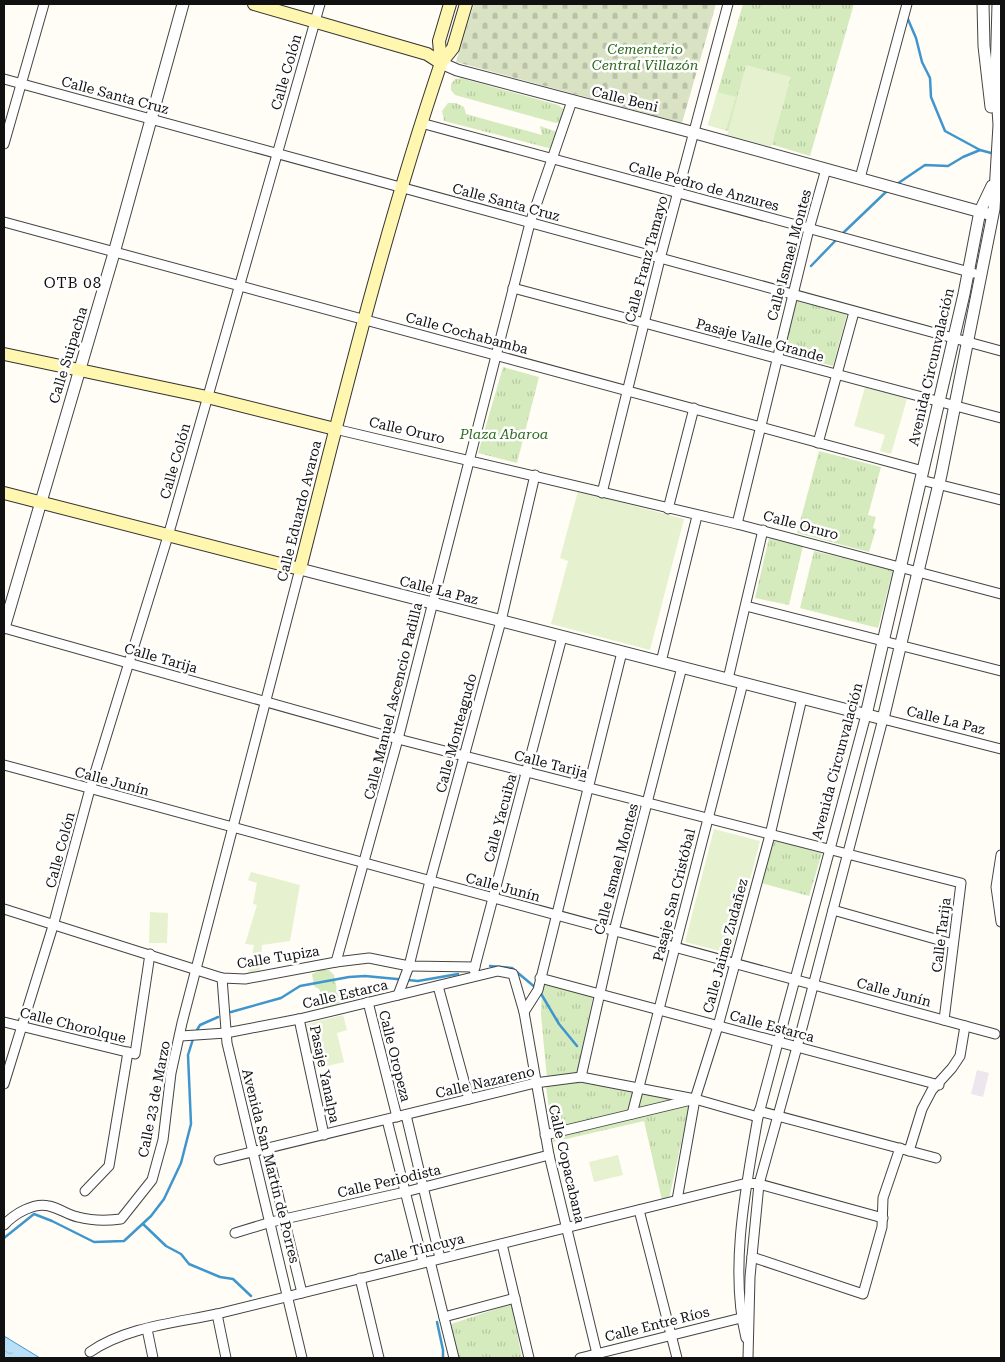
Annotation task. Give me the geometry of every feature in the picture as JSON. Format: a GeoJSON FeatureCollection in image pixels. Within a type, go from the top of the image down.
{"type":"FeatureCollection","features":[{"type":"Feature","properties":{"kind":"main road","name":"Calle Beni"},"geometry":{"type":"LineString","coordinates":[[254,4],[316,20],[427,54],[441,62]]}},
{"type":"Feature","properties":{"kind":"main road","name":"Calle Eduardo Avaroa"},"geometry":{"type":"LineString","coordinates":[[441,62],[439,41],[450,4]]}},
{"type":"Feature","properties":{"kind":"main road","name":"Calle Eduardo Avaroa"},"geometry":{"type":"LineString","coordinates":[[300,569],[335,429],[400,188],[441,62],[453,48],[466,4]]}},
{"type":"Feature","properties":{"kind":"main road","name":"Calle Oruro"},"geometry":{"type":"LineString","coordinates":[[4,354],[207,397],[335,429]]}},
{"type":"Feature","properties":{"kind":"main road","name":"Calle La Paz"},"geometry":{"type":"LineString","coordinates":[[4,493],[300,569]]}},
{"type":"Feature","properties":{"kind":"street"},"geometry":{"type":"LineString","coordinates":[[4,144],[44,4]]}},
{"type":"Feature","properties":{"kind":"street","name":"Calle Suipacha"},"geometry":{"type":"LineString","coordinates":[[4,628],[39,502],[114,253],[183,4]]}},
{"type":"Feature","properties":{"kind":"street","name":"Calle Colón"},"geometry":{"type":"LineString","coordinates":[[4,1084],[54,926],[90,789],[168,536],[320,4]]}},
{"type":"Feature","properties":{"kind":"street","name":"Calle Franz Tamayo"},"geometry":{"type":"LineString","coordinates":[[602,493],[643,324],[728,4]]}},
{"type":"Feature","properties":{"kind":"street"},"geometry":{"type":"LineString","coordinates":[[860,178],[907,4]]}},
{"type":"Feature","properties":{"kind":"street","name":"Avenida Circunvalación"},"geometry":{"type":"LineString","coordinates":[[983,4],[984,46],[996,149]]}},
{"type":"Feature","properties":{"kind":"street","name":"Avenida Circunvalación"},"geometry":{"type":"LineString","coordinates":[[749,1354],[752,1257],[759,1184],[814,985],[901,645],[956,406],[992,215],[999,125],[996,78],[998,4]]}},
{"type":"Feature","properties":{"kind":"street","name":"Calle Beni"},"geometry":{"type":"LineString","coordinates":[[441,62],[457,70],[695,132],[992,215]]}},
{"type":"Feature","properties":{"kind":"street","name":"Calle Santa Cruz"},"geometry":{"type":"LineString","coordinates":[[4,79],[1001,351]]}},
{"type":"Feature","properties":{"kind":"street","name":"Calle Manuel Ascencio Padilla"},"geometry":{"type":"LineString","coordinates":[[336,962],[398,739],[530,223],[572,101]]}},
{"type":"Feature","properties":{"kind":"street","name":"Calle Pedro de Anzures"},"geometry":{"type":"LineString","coordinates":[[421,123],[980,275]]}},
{"type":"Feature","properties":{"kind":"street","name":"Calle Ismael Montes"},"geometry":{"type":"LineString","coordinates":[[737,524],[809,228],[826,169]]}},
{"type":"Feature","properties":{"kind":"street","name":"Avenida Circunvalación"},"geometry":{"type":"LineString","coordinates":[[749,1354],[741,1318],[737,1284],[747,1183],[759,1114],[866,715],[939,402],[980,211],[994,182]]}},
{"type":"Feature","properties":{"kind":"street","name":"Calle Cochabamba"},"geometry":{"type":"LineString","coordinates":[[4,222],[238,288],[694,408],[818,443],[922,476],[939,484],[1001,500]]}},
{"type":"Feature","properties":{"kind":"street","name":"Pasaje Valle Grande"},"geometry":{"type":"LineString","coordinates":[[513,288],[1001,418]]}},
{"type":"Feature","properties":{"kind":"street"},"geometry":{"type":"LineString","coordinates":[[818,443],[854,312]]}},
{"type":"Feature","properties":{"kind":"street"},"geometry":{"type":"LineString","coordinates":[[668,509],[694,408]]}},
{"type":"Feature","properties":{"kind":"street","name":"Calle Oruro"},"geometry":{"type":"LineString","coordinates":[[335,429],[535,475],[697,516],[763,530],[1001,594]]}},
{"type":"Feature","properties":{"kind":"street","name":"Calle Monteagudo"},"geometry":{"type":"LineString","coordinates":[[398,995],[409,966],[463,756],[501,621],[535,475]]}},
{"type":"Feature","properties":{"kind":"street"},"geometry":{"type":"LineString","coordinates":[[661,662],[697,516]]}},
{"type":"Feature","properties":{"kind":"street"},"geometry":{"type":"LineString","coordinates":[[728,679],[763,530]]}},
{"type":"Feature","properties":{"kind":"street","name":"Calle La Paz"},"geometry":{"type":"LineString","coordinates":[[300,569],[1001,749]]}},
{"type":"Feature","properties":{"kind":"street","name":"Calle Eduardo Avaroa"},"geometry":{"type":"LineString","coordinates":[[196,969],[300,569]]}},
{"type":"Feature","properties":{"kind":"street"},"geometry":{"type":"LineString","coordinates":[[746,606],[1001,671]]}},
{"type":"Feature","properties":{"kind":"street","name":"Calle Tarija"},"geometry":{"type":"LineString","coordinates":[[4,628],[398,739],[960,883],[944,1020]]}},
{"type":"Feature","properties":{"kind":"street","name":"Calle Yacuiba"},"geometry":{"type":"LineString","coordinates":[[473,978],[562,637]]}},
{"type":"Feature","properties":{"kind":"street"},"geometry":{"type":"LineString","coordinates":[[524,1012],[538,990],[622,652]]}},
{"type":"Feature","properties":{"kind":"street","name":"Calle Ismael Montes"},"geometry":{"type":"LineString","coordinates":[[581,1078],[614,931],[682,668]]}},
{"type":"Feature","properties":{"kind":"street","name":"Pasaje San Cristóbal"},"geometry":{"type":"LineString","coordinates":[[632,1114],[742,683]]}},
{"type":"Feature","properties":{"kind":"street","name":"Calle Jaime Zudañez"},"geometry":{"type":"LineString","coordinates":[[677,1200],[695,1099],[718,1026],[770,835],[802,698]]}},
{"type":"Feature","properties":{"kind":"street","name":"Calle Junín"},"geometry":{"type":"LineString","coordinates":[[4,765],[995,1034]]}},
{"type":"Feature","properties":{"kind":"street"},"geometry":{"type":"LineString","coordinates":[[1001,855],[996,886],[1001,922]]}},
{"type":"Feature","properties":{"kind":"street","name":"Calle Tupiza"},"geometry":{"type":"LineString","coordinates":[[4,909],[222,978],[245,979],[336,962],[369,958],[409,966],[475,967]]}},
{"type":"Feature","properties":{"kind":"street"},"geometry":{"type":"LineString","coordinates":[[833,910],[953,944]]}},
{"type":"Feature","properties":{"kind":"street"},"geometry":{"type":"LineString","coordinates":[[85,1191],[110,1166],[150,954]]}},
{"type":"Feature","properties":{"kind":"street","name":"Calle 23 de Marzo"},"geometry":{"type":"LineString","coordinates":[[4,1225],[10,1218],[38,1205],[50,1206],[64,1213],[94,1220],[121,1219],[152,1180],[163,1140],[172,1072],[182,1023],[196,969]]}},
{"type":"Feature","properties":{"kind":"street","name":"Calle Estarca"},"geometry":{"type":"LineString","coordinates":[[180,1036],[226,1033],[299,1019],[498,971],[513,974]]}},
{"type":"Feature","properties":{"kind":"street","name":"Calle Copacabana"},"geometry":{"type":"LineString","coordinates":[[513,974],[524,1012],[549,1155],[598,1356]]}},
{"type":"Feature","properties":{"kind":"street","name":"Avenida San Martín de Porres"},"geometry":{"type":"LineString","coordinates":[[222,978],[226,1033],[302,1358]]}},
{"type":"Feature","properties":{"kind":"street","name":"Calle Estarca"},"geometry":{"type":"LineString","coordinates":[[540,978],[939,1085]]}},
{"type":"Feature","properties":{"kind":"street"},"geometry":{"type":"LineString","coordinates":[[438,986],[469,1099]]}},
{"type":"Feature","properties":{"kind":"street","name":"Calle Oropeza"},"geometry":{"type":"LineString","coordinates":[[368,1002],[424,1187],[440,1258]]}},
{"type":"Feature","properties":{"kind":"street","name":"Pasaje Yanalpa"},"geometry":{"type":"LineString","coordinates":[[299,1019],[324,1134]]}},
{"type":"Feature","properties":{"kind":"street","name":"Calle Chorolque"},"geometry":{"type":"LineString","coordinates":[[4,1022],[132,1053]]}},
{"type":"Feature","properties":{"kind":"street"},"geometry":{"type":"LineString","coordinates":[[752,1257],[863,1294],[883,1218],[883,1198],[932,1090],[939,1085],[960,1056],[965,1026]]}},
{"type":"Feature","properties":{"kind":"street","name":"Calle Nazareno"},"geometry":{"type":"LineString","coordinates":[[219,1160],[535,1083],[581,1078],[695,1099],[759,1114],[778,1116],[936,1158]]}},
{"type":"Feature","properties":{"kind":"street"},"geometry":{"type":"LineString","coordinates":[[545,1135],[695,1099]]}},
{"type":"Feature","properties":{"kind":"street","name":"Calle Oropeza"},"geometry":{"type":"LineString","coordinates":[[387,1120],[454,1358]]}},
{"type":"Feature","properties":{"kind":"street","name":"Avenida San Martín de Porres"},"geometry":{"type":"LineString","coordinates":[[268,1149],[283,1220],[302,1293]]}},
{"type":"Feature","properties":{"kind":"street","name":"Calle Periodista"},"geometry":{"type":"LineString","coordinates":[[235,1233],[271,1222],[406,1192],[549,1155]]}},
{"type":"Feature","properties":{"kind":"street","name":"Calle Tincuya"},"geometry":{"type":"LineString","coordinates":[[90,1352],[103,1344],[147,1329],[217,1314],[747,1183],[759,1184],[883,1218]]}},
{"type":"Feature","properties":{"kind":"street"},"geometry":{"type":"LineString","coordinates":[[639,1210],[677,1358]]}},
{"type":"Feature","properties":{"kind":"street"},"geometry":{"type":"LineString","coordinates":[[502,1244],[529,1358]]}},
{"type":"Feature","properties":{"kind":"street"},"geometry":{"type":"LineString","coordinates":[[360,1278],[380,1358]]}},
{"type":"Feature","properties":{"kind":"street"},"geometry":{"type":"LineString","coordinates":[[444,1317],[515,1298]]}},
{"type":"Feature","properties":{"kind":"street"},"geometry":{"type":"LineString","coordinates":[[217,1314],[226,1358]]}},
{"type":"Feature","properties":{"kind":"street","name":"Calle Entre Ríos"},"geometry":{"type":"LineString","coordinates":[[580,1358],[598,1356],[741,1318]]}},
{"type":"Feature","properties":{"kind":"street"},"geometry":{"type":"LineString","coordinates":[[147,1329],[153,1358]]}},
{"type":"Feature","properties":{"kind":"shaded area"},"geometry":{"type":"Polygon","coordinates":[[[977,1070],[989,1073],[983,1097],[971,1094],[977,1070]]]}},
{"type":"Feature","properties":{"kind":"green space","name":"Cementerio Central Villazón"},"geometry":{"type":"Polygon","coordinates":[[[474,4],[716,4],[682,123],[456,62],[474,4]]]}},
{"type":"Feature","properties":{"kind":"green space"},"geometry":{"type":"Polygon","coordinates":[[[743,4],[854,4],[810,156],[708,125],[743,4]]]}},
{"type":"Feature","properties":{"kind":"green space"},"geometry":{"type":"Polygon","coordinates":[[[746,65],[791,77],[771,147],[727,135],[746,65]]]}},
{"type":"Feature","properties":{"kind":"green space"},"geometry":{"type":"Polygon","coordinates":[[[461,78],[558,105],[565,110],[561,122],[556,123],[455,95],[451,90],[451,84],[455,79],[461,78]]]}},
{"type":"Feature","properties":{"kind":"green space"},"geometry":{"type":"Polygon","coordinates":[[[717,92],[736,97],[726,130],[708,125],[717,92]]]}},
{"type":"Feature","properties":{"kind":"green space"},"geometry":{"type":"Polygon","coordinates":[[[448,103],[456,103],[464,107],[466,114],[542,135],[540,126],[557,132],[552,149],[444,121],[442,111],[448,103]]]}},
{"type":"Feature","properties":{"kind":"green space"},"geometry":{"type":"Polygon","coordinates":[[[797,300],[847,314],[833,366],[783,353],[797,300]]]}},
{"type":"Feature","properties":{"kind":"green space","name":"Plaza Abaroa"},"geometry":{"type":"Polygon","coordinates":[[[503,367],[539,377],[517,463],[478,453],[503,367]]]}},
{"type":"Feature","properties":{"kind":"green space"},"geometry":{"type":"Polygon","coordinates":[[[865,387],[907,399],[891,454],[880,451],[885,435],[854,426],[865,387]]]}},
{"type":"Feature","properties":{"kind":"green space"},"geometry":{"type":"Polygon","coordinates":[[[819,451],[881,467],[868,515],[876,517],[873,528],[876,529],[869,552],[797,533],[819,451]]]}},
{"type":"Feature","properties":{"kind":"green space"},"geometry":{"type":"Polygon","coordinates":[[[578,491],[684,519],[650,650],[551,624],[568,561],[560,558],[578,491]]]}},
{"type":"Feature","properties":{"kind":"green space"},"geometry":{"type":"Polygon","coordinates":[[[769,538],[803,546],[789,605],[755,598],[769,538]]]}},
{"type":"Feature","properties":{"kind":"green space"},"geometry":{"type":"Polygon","coordinates":[[[814,551],[893,570],[878,628],[800,608],[814,551]]]}},
{"type":"Feature","properties":{"kind":"green space"},"geometry":{"type":"Polygon","coordinates":[[[714,829],[760,841],[731,954],[685,942],[714,829]]]}},
{"type":"Feature","properties":{"kind":"green space"},"geometry":{"type":"Polygon","coordinates":[[[774,840],[822,853],[809,896],[761,883],[774,840]]]}},
{"type":"Feature","properties":{"kind":"green space"},"geometry":{"type":"Polygon","coordinates":[[[251,872],[300,885],[290,941],[262,945],[260,971],[248,973],[254,945],[245,944],[257,905],[253,904],[257,883],[248,880],[251,872]]]}},
{"type":"Feature","properties":{"kind":"green space"},"geometry":{"type":"Polygon","coordinates":[[[150,912],[168,913],[167,943],[149,943],[150,912]]]}},
{"type":"Feature","properties":{"kind":"green space"},"geometry":{"type":"Polygon","coordinates":[[[321,970],[329,970],[334,975],[340,1004],[323,1008],[320,990],[314,986],[312,974],[321,970]]]}},
{"type":"Feature","properties":{"kind":"green space"},"geometry":{"type":"Polygon","coordinates":[[[542,984],[593,996],[578,1074],[547,1079],[541,1014],[542,984]]]}},
{"type":"Feature","properties":{"kind":"green space"},"geometry":{"type":"Polygon","coordinates":[[[343,1015],[347,1030],[337,1033],[344,1062],[315,1069],[304,1029],[307,1024],[343,1015]]]}},
{"type":"Feature","properties":{"kind":"green space"},"geometry":{"type":"Polygon","coordinates":[[[579,1082],[677,1099],[689,1106],[669,1199],[662,1200],[644,1121],[553,1142],[546,1086],[579,1082]]]}},
{"type":"Feature","properties":{"kind":"green space"},"geometry":{"type":"Polygon","coordinates":[[[618,1155],[623,1175],[594,1182],[589,1162],[618,1155]]]}},
{"type":"Feature","properties":{"kind":"green space"},"geometry":{"type":"Polygon","coordinates":[[[511,1304],[522,1358],[459,1358],[451,1324],[511,1304]]]}},
{"type":"Feature","properties":{"kind":"water"},"geometry":{"type":"Polygon","coordinates":[[[4,1336],[40,1358],[4,1358],[4,1336]]]}},
{"type":"Feature","properties":{"kind":"waterway"},"geometry":{"type":"LineString","coordinates":[[907,17],[916,38],[922,62],[930,78],[931,97],[945,131],[980,150],[991,153]]}},
{"type":"Feature","properties":{"kind":"waterway"},"geometry":{"type":"LineString","coordinates":[[897,184],[925,165],[948,166],[980,150]]}},
{"type":"Feature","properties":{"kind":"waterway"},"geometry":{"type":"LineString","coordinates":[[842,234],[888,190]]}},
{"type":"Feature","properties":{"kind":"waterway"},"geometry":{"type":"LineString","coordinates":[[811,266],[838,238]]}},
{"type":"Feature","properties":{"kind":"waterway"},"geometry":{"type":"LineString","coordinates":[[490,966],[512,968],[536,988]]}},
{"type":"Feature","properties":{"kind":"waterway"},"geometry":{"type":"LineString","coordinates":[[231,1012],[281,998],[300,986],[349,977],[365,976],[418,981],[458,974]]}},
{"type":"Feature","properties":{"kind":"waterway"},"geometry":{"type":"LineString","coordinates":[[540,992],[559,1024],[577,1046]]}},
{"type":"Feature","properties":{"kind":"waterway"},"geometry":{"type":"LineString","coordinates":[[197,1030],[200,1025],[218,1017]]}},
{"type":"Feature","properties":{"kind":"waterway"},"geometry":{"type":"LineString","coordinates":[[4,1238],[34,1214],[94,1242],[124,1241],[151,1216],[164,1199],[181,1163],[191,1124],[188,1055],[193,1039]]}},
{"type":"Feature","properties":{"kind":"waterway"},"geometry":{"type":"LineString","coordinates":[[143,1224],[166,1246],[181,1254],[189,1264],[220,1277],[233,1279],[251,1296]]}},
{"type":"Feature","properties":{"kind":"waterway"},"geometry":{"type":"LineString","coordinates":[[437,1322],[443,1358]]}},
{"type":"Feature","properties":{"kind":"district","name":"OTB 08"},"geometry":{"type":"Point","coordinates":[73,283]}}]}
